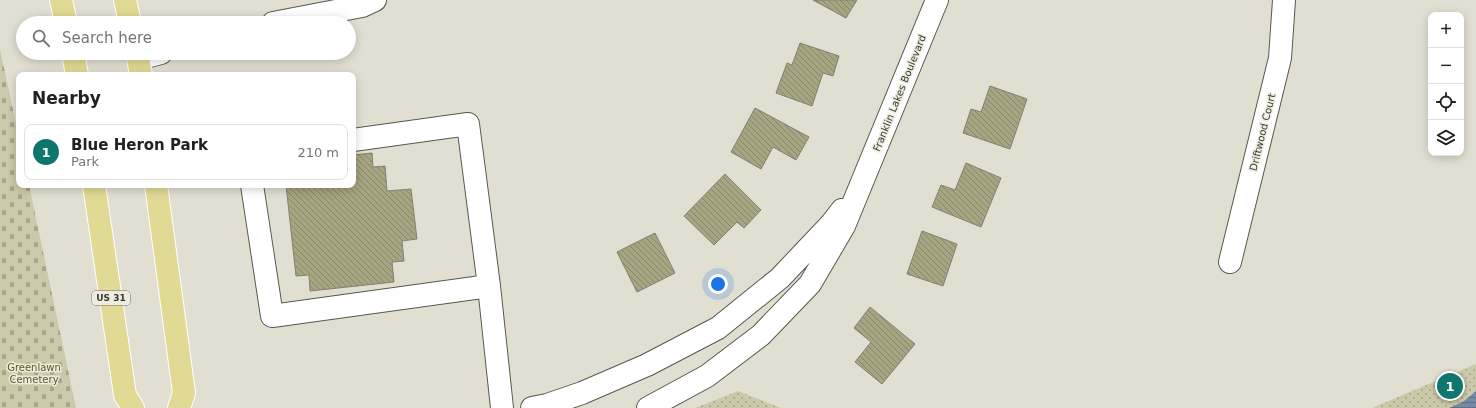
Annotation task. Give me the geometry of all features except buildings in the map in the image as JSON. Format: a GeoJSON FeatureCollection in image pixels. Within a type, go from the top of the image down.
{"type":"FeatureCollection","features":[{"type":"Feature","properties":{"kind":"main road"},"geometry":{"type":"LineString","coordinates":[[61,0],[64,16]]}},
{"type":"Feature","properties":{"kind":"main road"},"geometry":{"type":"LineString","coordinates":[[125,0],[128,16]]}},
{"type":"Feature","properties":{"kind":"main road"},"geometry":{"type":"LineString","coordinates":[[74,60],[76,72]]}},
{"type":"Feature","properties":{"kind":"main road","name":"US 31"},"geometry":{"type":"LineString","coordinates":[[94,188],[125,394],[133,408]]}},
{"type":"Feature","properties":{"kind":"main road"},"geometry":{"type":"LineString","coordinates":[[156,188],[184,393],[179,408]]}},
{"type":"Feature","properties":{"kind":"street"},"geometry":{"type":"LineString","coordinates":[[310,16],[362,6],[375,0]]}},
{"type":"Feature","properties":{"kind":"street","name":"Franklin Lakes Boulevard"},"geometry":{"type":"LineString","coordinates":[[648,408],[707,376],[761,335],[810,284],[844,226],[937,0]]}},
{"type":"Feature","properties":{"kind":"street","name":"Driftwood Court"},"geometry":{"type":"LineString","coordinates":[[1230,262],[1280,58],[1284,0]]}},
{"type":"Feature","properties":{"kind":"street"},"geometry":{"type":"LineString","coordinates":[[356,140],[468,124],[489,286],[502,408]]}},
{"type":"Feature","properties":{"kind":"street","name":"Franklin Lakes Boulevard"},"geometry":{"type":"LineString","coordinates":[[532,408],[548,405],[582,393],[640,368],[718,328],[780,278],[832,223],[862,185]]}},
{"type":"Feature","properties":{"kind":"street"},"geometry":{"type":"LineString","coordinates":[[252,188],[272,316],[489,286]]}},
{"type":"Feature","properties":{"kind":"green space","name":"Greenlawn Cemetery"},"geometry":{"type":"Polygon","coordinates":[[[0,49],[16,124],[16,188],[30,188],[76,408],[0,408],[0,49]]]}},
{"type":"Feature","properties":{"kind":"green space"},"geometry":{"type":"Polygon","coordinates":[[[1476,364],[1476,408],[1372,408],[1476,364]]]}},
{"type":"Feature","properties":{"kind":"green space"},"geometry":{"type":"Polygon","coordinates":[[[738,391],[781,408],[695,408],[738,391]]]}},
{"type":"Feature","properties":{"kind":"water"},"geometry":{"type":"Polygon","coordinates":[[[1476,391],[1476,408],[1449,408],[1464,401],[1476,391]]]}},
{"type":"Feature","properties":{"kind":"place","name":"Blue Heron Park"},"geometry":{"type":"Point","coordinates":[1450,386]}}]}
